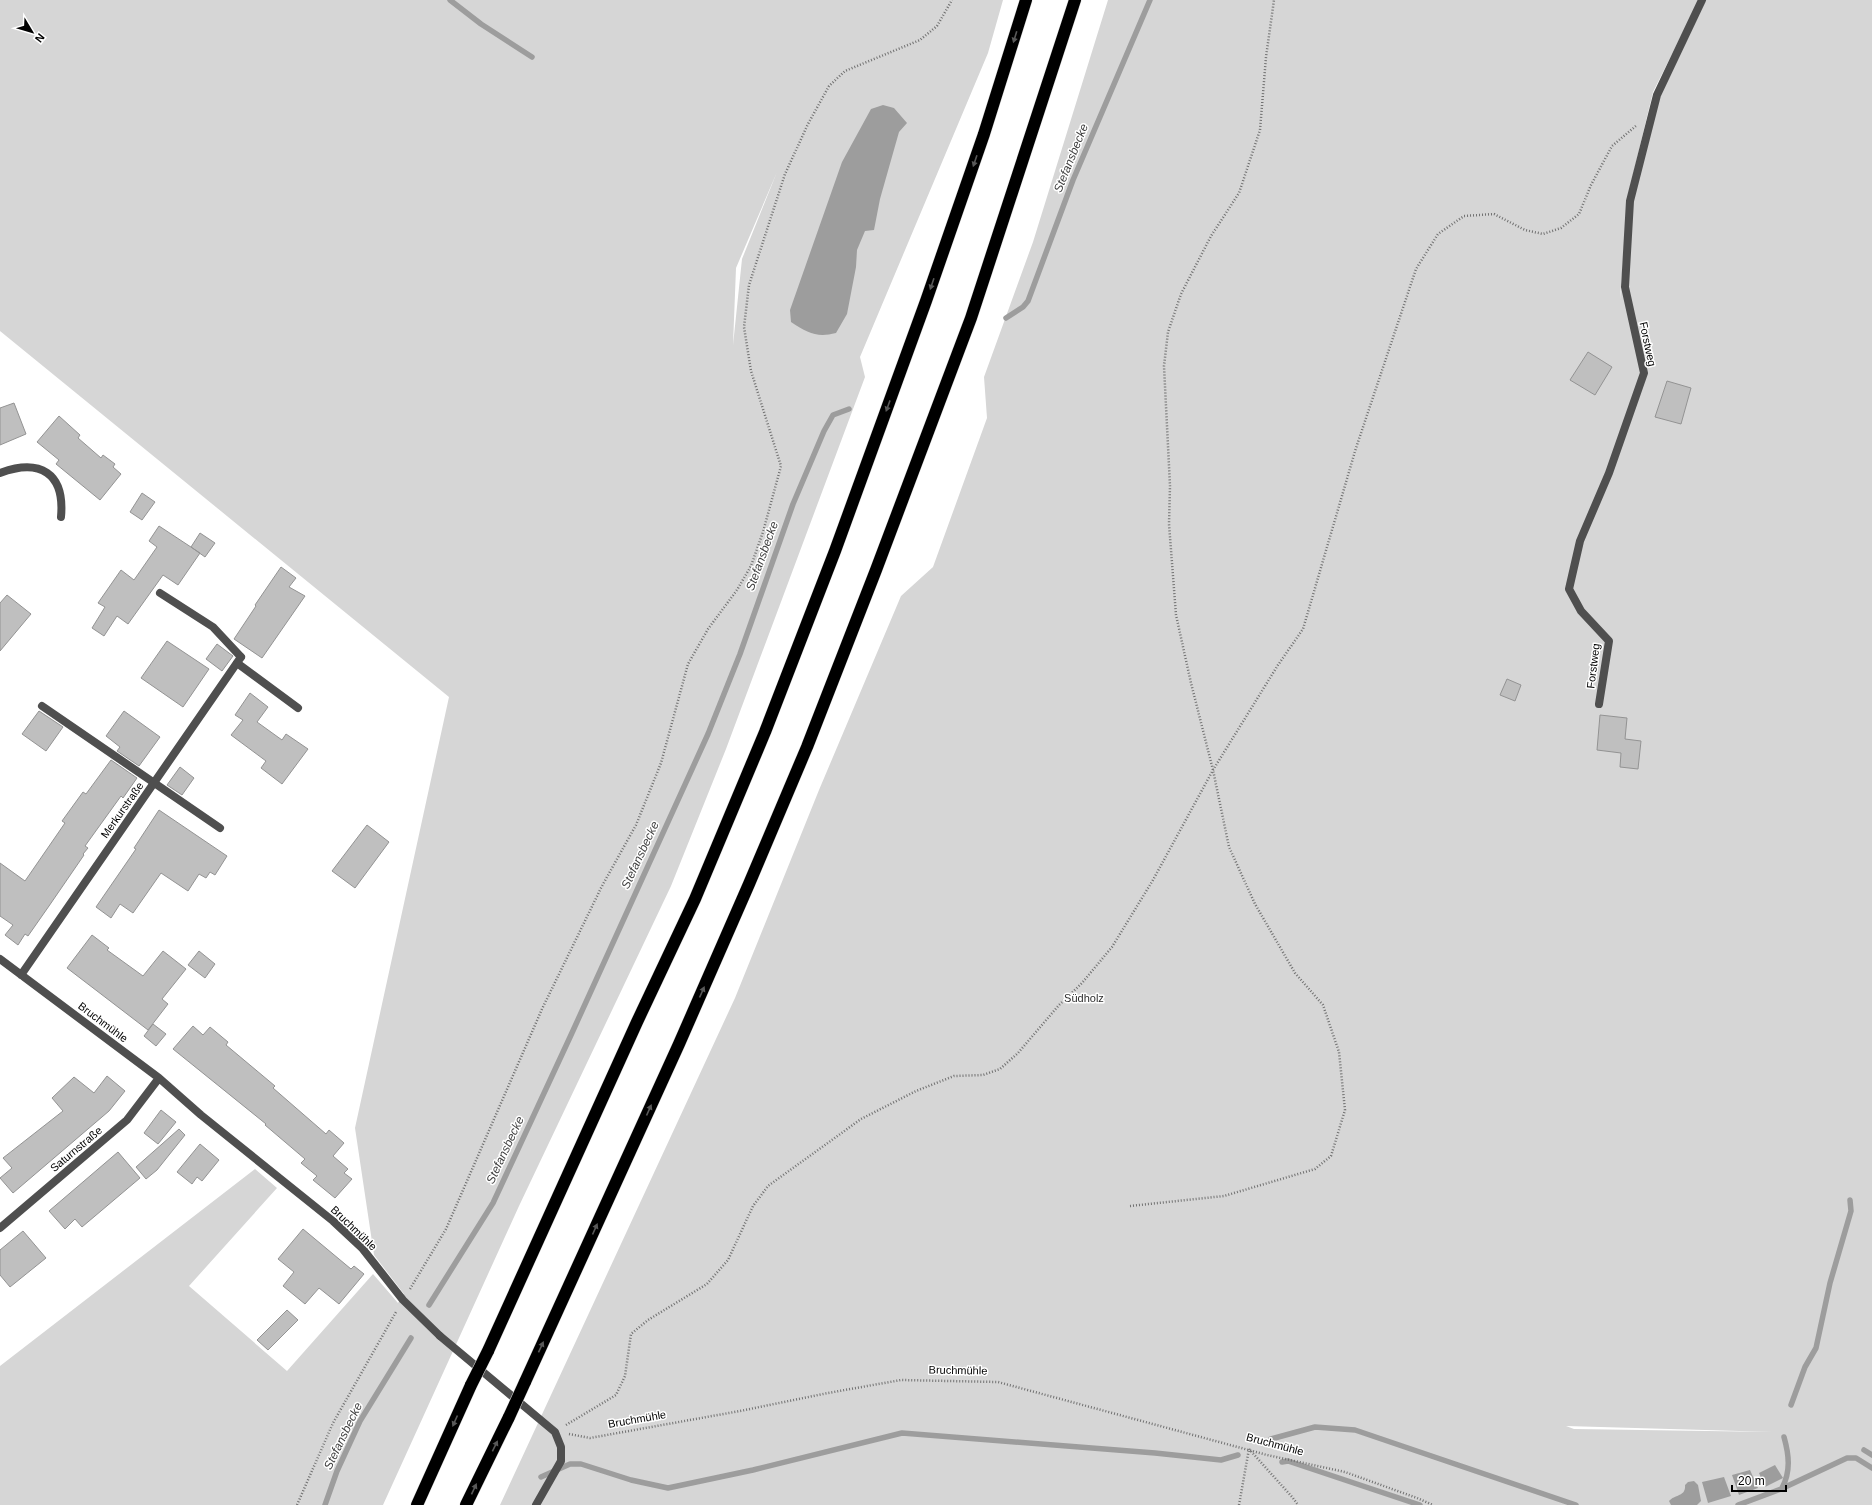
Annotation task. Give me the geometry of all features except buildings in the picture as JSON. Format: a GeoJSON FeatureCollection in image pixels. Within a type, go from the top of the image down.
{"type":"FeatureCollection","features":[{"type":"Feature","properties":{"kind":"highway"},"geometry":{"type":"LineString","coordinates":[[417,1505],[637,1022],[695,899],[765,732],[835,551],[923,309],[984,134],[1026,0]]}},
{"type":"Feature","properties":{"kind":"highway"},"geometry":{"type":"LineString","coordinates":[[466,1505],[509,1417],[688,1022],[807,747],[874,578],[970,318],[1074,0]]}},
{"type":"Feature","properties":{"kind":"street","name":"Forstweg"},"geometry":{"type":"LineString","coordinates":[[1599,704],[1609,641],[1581,610],[1569,588],[1580,542],[1609,473],[1644,373],[1625,287],[1630,202],[1657,95],[1702,0]]}},
{"type":"Feature","properties":{"kind":"street"},"geometry":{"type":"LineString","coordinates":[[0,473],[24,467],[35,468],[45,472],[54,479],[60,492],[62,502],[61,517]]}},
{"type":"Feature","properties":{"kind":"street"},"geometry":{"type":"LineString","coordinates":[[160,593],[213,627],[239,660],[298,708]]}},
{"type":"Feature","properties":{"kind":"street","name":"Merkurstraße"},"geometry":{"type":"LineString","coordinates":[[21,976],[239,660]]}},
{"type":"Feature","properties":{"kind":"street"},"geometry":{"type":"LineString","coordinates":[[42,706],[220,828]]}},
{"type":"Feature","properties":{"kind":"street","name":"Bruchmühle"},"geometry":{"type":"LineString","coordinates":[[0,959],[159,1078],[201,1115],[333,1221],[362,1248],[403,1300],[440,1336],[555,1432]]}},
{"type":"Feature","properties":{"kind":"street","name":"Saturnstraße"},"geometry":{"type":"LineString","coordinates":[[0,1228],[127,1120],[159,1078]]}},
{"type":"Feature","properties":{"kind":"street"},"geometry":{"type":"LineString","coordinates":[[536,1505],[560,1461],[561,1447],[555,1432]]}},
{"type":"Feature","properties":{"kind":"path"},"geometry":{"type":"LineString","coordinates":[[297,1505],[333,1423],[403,1300],[446,1229],[542,1009],[602,886],[636,825],[661,763],[688,664],[708,629],[737,590],[747,572],[763,532],[781,466],[751,371],[744,327],[749,285],[785,174],[808,124],[829,86],[845,71],[920,40],[937,26],[952,0]]}},
{"type":"Feature","properties":{"kind":"path"},"geometry":{"type":"LineString","coordinates":[[1130,1206],[1224,1196],[1315,1169],[1331,1156],[1345,1110],[1338,1052],[1323,1005],[1295,973],[1255,904],[1229,847],[1213,770],[1176,615],[1170,524],[1170,486],[1164,366],[1168,332],[1181,294],[1211,236],[1239,193],[1260,130],[1266,57],[1274,0]]}},
{"type":"Feature","properties":{"kind":"path"},"geometry":{"type":"LineString","coordinates":[[555,1432],[616,1395],[625,1376],[631,1334],[648,1320],[707,1284],[728,1260],[753,1206],[768,1186],[861,1119],[916,1091],[954,1076],[984,1075],[1000,1069],[1018,1053],[1059,1005],[1082,983],[1112,946],[1153,880],[1213,770],[1274,672],[1303,629],[1356,448],[1416,269],[1438,234],[1464,216],[1494,214],[1525,230],[1543,234],[1561,228],[1579,214],[1591,185],[1612,146],[1633,127],[1651,117]]}},
{"type":"Feature","properties":{"kind":"path","name":"Bruchmühle"},"geometry":{"type":"LineString","coordinates":[[555,1432],[590,1438],[901,1380],[998,1382],[1267,1455],[1345,1472],[1433,1505]]}},
{"type":"Feature","properties":{"kind":"path"},"geometry":{"type":"LineString","coordinates":[[1239,1505],[1249,1449]]}},
{"type":"Feature","properties":{"kind":"path"},"geometry":{"type":"LineString","coordinates":[[1249,1449],[1298,1505]]}},
{"type":"Feature","properties":{"kind":"green space"},"geometry":{"type":"Polygon","coordinates":[[[0,0],[1003,0],[988,53],[860,357],[865,377],[726,749],[671,886],[519,1206],[383,1505],[0,1505],[0,1366],[255,1169],[277,1188],[189,1286],[287,1371],[373,1274],[398,1303],[404,1294],[374,1255],[355,1128],[449,697],[0,331],[0,0]],[[777,172],[736,268],[733,345],[742,259],[777,172]]]}},
{"type":"Feature","properties":{"kind":"green space","name":"Südholz"},"geometry":{"type":"Polygon","coordinates":[[[1108,0],[1699,0],[1653,92],[1628,195],[1620,299],[1633,201],[1660,97],[1706,0],[1872,0],[1872,1505],[500,1505],[735,998],[819,790],[901,596],[933,567],[987,418],[984,377],[1033,242],[1108,0]],[[1566,1426],[1574,1429],[1774,1432],[1566,1426]]]}},
{"type":"Feature","properties":{"kind":"shaded area"},"geometry":{"type":"Polygon","coordinates":[[[883,105],[894,108],[907,123],[899,132],[880,199],[874,230],[865,231],[857,250],[856,267],[847,314],[836,333],[823,335],[813,334],[791,322],[790,310],[842,162],[871,109],[883,105]]]}},
{"type":"Feature","properties":{"kind":"shaded area"},"geometry":{"type":"Polygon","coordinates":[[[1775,1465],[1783,1478],[1765,1487],[1759,1473],[1775,1465]]]}},
{"type":"Feature","properties":{"kind":"shaded area"},"geometry":{"type":"Polygon","coordinates":[[[1750,1470],[1758,1488],[1739,1495],[1732,1475],[1750,1470]]]}},
{"type":"Feature","properties":{"kind":"shaded area"},"geometry":{"type":"Polygon","coordinates":[[[1724,1477],[1731,1496],[1708,1503],[1702,1482],[1724,1477]]]}},
{"type":"Feature","properties":{"kind":"shaded area"},"geometry":{"type":"Polygon","coordinates":[[[1694,1481],[1698,1485],[1701,1501],[1697,1505],[1671,1505],[1669,1501],[1684,1492],[1685,1485],[1688,1482],[1694,1481]]]}},
{"type":"Feature","properties":{"kind":"waterway"},"geometry":{"type":"LineString","coordinates":[[450,0],[481,24],[532,57]]}},
{"type":"Feature","properties":{"kind":"waterway","name":"Stefansbecke"},"geometry":{"type":"LineString","coordinates":[[1006,318],[1023,307],[1028,301],[1073,180],[1150,0]]}},
{"type":"Feature","properties":{"kind":"waterway","name":"Stefansbecke"},"geometry":{"type":"LineString","coordinates":[[429,1305],[493,1203],[708,734],[740,654],[793,504],[824,431],[833,415],[849,409]]}},
{"type":"Feature","properties":{"kind":"waterway"},"geometry":{"type":"LineString","coordinates":[[1791,1405],[1805,1367],[1816,1348],[1830,1283],[1851,1211],[1850,1200]]}},
{"type":"Feature","properties":{"kind":"waterway","name":"Stefansbecke"},"geometry":{"type":"LineString","coordinates":[[325,1505],[337,1471],[360,1421],[411,1338]]}},
{"type":"Feature","properties":{"kind":"waterway"},"geometry":{"type":"LineString","coordinates":[[1271,1439],[1315,1427],[1355,1430],[1576,1505]]}},
{"type":"Feature","properties":{"kind":"waterway"},"geometry":{"type":"LineString","coordinates":[[541,1477],[570,1464],[581,1464],[631,1480],[668,1488],[753,1470],[902,1433],[1155,1453],[1221,1460],[1238,1455]]}},
{"type":"Feature","properties":{"kind":"waterway"},"geometry":{"type":"LineString","coordinates":[[1782,1488],[1788,1469],[1787,1450],[1784,1437]]}},
{"type":"Feature","properties":{"kind":"waterway"},"geometry":{"type":"LineString","coordinates":[[1864,1450],[1872,1455]]}},
{"type":"Feature","properties":{"kind":"waterway"},"geometry":{"type":"LineString","coordinates":[[1738,1505],[1781,1489],[1847,1458],[1856,1458],[1872,1468]]}},
{"type":"Feature","properties":{"kind":"waterway"},"geometry":{"type":"LineString","coordinates":[[1282,1462],[1288,1461],[1420,1505]]}}]}
